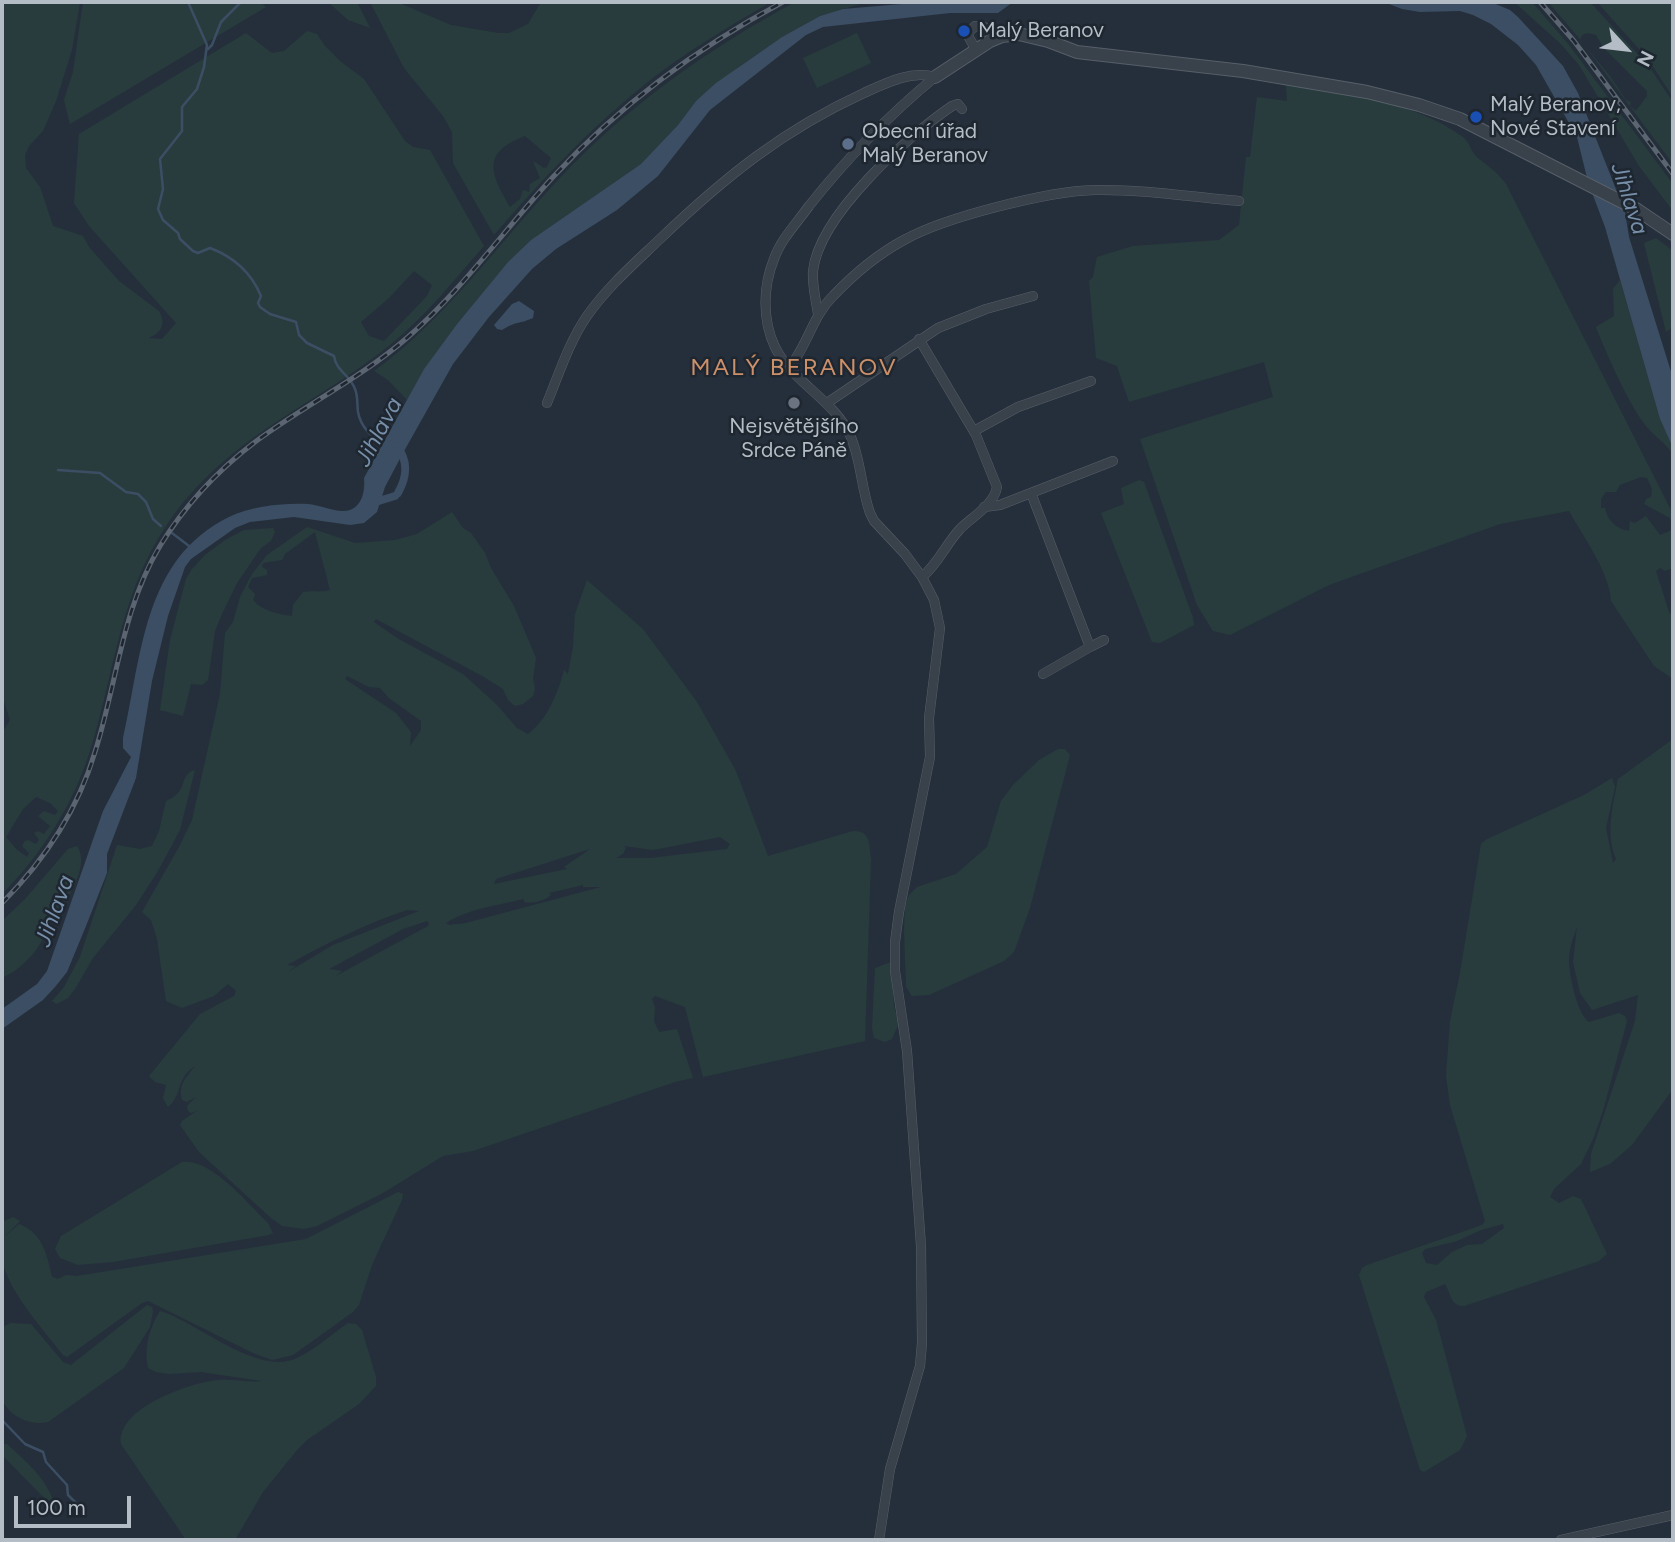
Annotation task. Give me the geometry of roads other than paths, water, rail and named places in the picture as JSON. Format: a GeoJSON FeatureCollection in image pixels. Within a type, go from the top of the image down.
{"type":"FeatureCollection","features":[{"type":"Feature","properties":{"kind":"street"},"geometry":{"type":"LineString","coordinates":[[975,50],[967,34],[975,26],[984,27],[1002,36]]}},
{"type":"Feature","properties":{"kind":"street"},"geometry":{"type":"LineString","coordinates":[[879,1540],[890,1469],[920,1366],[922,1343],[921,1246],[907,1051],[895,971],[899,912],[930,757],[929,718],[939,617],[922,577],[874,521],[865,500],[850,436],[827,403],[789,368],[774,345],[766,318],[768,276],[779,246],[823,189],[877,128],[935,77],[975,50],[1002,36],[1019,34],[1077,52],[1244,71],[1367,92],[1419,105],[1460,119],[1576,177],[1654,219],[1673,234]]}},
{"type":"Feature","properties":{"kind":"street"},"geometry":{"type":"LineString","coordinates":[[547,403],[580,328],[603,296],[723,180],[791,131],[833,107],[909,76],[925,74],[935,77]]}},
{"type":"Feature","properties":{"kind":"street"},"geometry":{"type":"LineString","coordinates":[[818,314],[813,272],[824,240],[842,209],[922,128],[958,103],[962,108]]}},
{"type":"Feature","properties":{"kind":"street"},"geometry":{"type":"LineString","coordinates":[[789,368],[799,356],[818,314],[834,295],[867,265],[905,239],[956,220],[1078,190],[1239,201]]}},
{"type":"Feature","properties":{"kind":"street"},"geometry":{"type":"LineString","coordinates":[[827,403],[919,339],[947,323],[1033,296]]}},
{"type":"Feature","properties":{"kind":"street"},"geometry":{"type":"LineString","coordinates":[[919,339],[974,431],[997,487],[996,493],[960,529],[931,570],[922,577]]}},
{"type":"Feature","properties":{"kind":"street"},"geometry":{"type":"LineString","coordinates":[[974,431],[1018,407],[1091,381]]}},
{"type":"Feature","properties":{"kind":"street"},"geometry":{"type":"LineString","coordinates":[[984,507],[1000,505],[1113,461]]}},
{"type":"Feature","properties":{"kind":"street"},"geometry":{"type":"LineString","coordinates":[[1031,493],[1090,647]]}},
{"type":"Feature","properties":{"kind":"street"},"geometry":{"type":"LineString","coordinates":[[1043,674],[1104,640]]}},
{"type":"Feature","properties":{"kind":"street"},"geometry":{"type":"LineString","coordinates":[[1561,1540],[1673,1514]]}},
{"type":"Feature","properties":{"kind":"water"},"geometry":{"type":"Polygon","coordinates":[[[925,2],[1013,2],[998,13],[950,13],[823,27],[806,35],[710,110],[658,176],[617,210],[556,249],[532,269],[489,317],[453,364],[385,487],[377,512],[364,523],[350,525],[294,517],[250,522],[235,528],[191,559],[185,567],[168,616],[152,681],[136,778],[107,854],[107,873],[86,926],[67,972],[55,987],[43,1000],[2,1029],[2,1009],[37,984],[47,971],[103,811],[131,757],[123,748],[123,738],[142,643],[163,583],[179,558],[201,535],[229,517],[248,510],[298,504],[340,511],[354,508],[362,497],[364,478],[424,369],[508,262],[531,240],[641,164],[678,125],[696,101],[716,83],[782,37],[820,16],[843,9],[925,2]]]}},
{"type":"Feature","properties":{"kind":"water"},"geometry":{"type":"Polygon","coordinates":[[[1384,2],[1491,2],[1510,10],[1518,17],[1563,66],[1578,93],[1625,212],[1629,237],[1673,378],[1673,448],[1660,419],[1605,227],[1588,182],[1577,137],[1536,65],[1518,45],[1491,24],[1473,15],[1460,11],[1420,12],[1384,2]]]}},
{"type":"Feature","properties":{"kind":"water"},"geometry":{"type":"Polygon","coordinates":[[[519,301],[534,311],[533,318],[502,330],[497,329],[494,325],[512,304],[519,301]]]}},
{"type":"Feature","properties":{"kind":"waterway","name":"Jihlava"},"geometry":{"type":"LineString","coordinates":[[188,2],[207,45],[204,67],[197,89],[182,107],[182,131],[160,159],[163,189],[158,209],[163,220],[193,251],[198,253],[210,248],[241,266],[261,296],[258,303],[260,307],[270,314],[296,322],[299,335],[307,343],[334,356],[337,366],[355,389],[358,412],[364,427],[386,447]]}},
{"type":"Feature","properties":{"kind":"waterway"},"geometry":{"type":"LineString","coordinates":[[208,49],[221,22],[241,2]]}},
{"type":"Feature","properties":{"kind":"waterway","name":"Jihlava"},"geometry":{"type":"LineString","coordinates":[[397,446],[405,470],[398,493]]}},
{"type":"Feature","properties":{"kind":"waterway"},"geometry":{"type":"LineString","coordinates":[[58,470],[100,473],[126,492],[138,494],[146,502],[153,519],[161,526]]}},
{"type":"Feature","properties":{"kind":"waterway"},"geometry":{"type":"LineString","coordinates":[[372,503],[395,496]]}},
{"type":"Feature","properties":{"kind":"waterway"},"geometry":{"type":"LineString","coordinates":[[172,533],[189,546]]}},
{"type":"Feature","properties":{"kind":"waterway"},"geometry":{"type":"LineString","coordinates":[[2,1420],[25,1444],[43,1452],[46,1462],[67,1485],[68,1495],[82,1509]]}},
{"type":"Feature","properties":{"kind":"railway"},"geometry":{"type":"LineString","coordinates":[[2,903],[45,852],[79,794],[103,726],[137,595],[160,546],[191,503],[215,477],[255,442],[390,352],[428,319],[553,177],[632,102],[720,38],[783,2]]}},
{"type":"Feature","properties":{"kind":"railway"},"geometry":{"type":"LineString","coordinates":[[1540,2],[1574,41],[1673,174]]}},
{"type":"Feature","properties":{"kind":"place","name":"Malý Beranov"},"geometry":{"type":"Point","coordinates":[964,31]}},
{"type":"Feature","properties":{"kind":"place","name":"Malý Beranov, Nové Stavení"},"geometry":{"type":"Point","coordinates":[1476,117]}},
{"type":"Feature","properties":{"kind":"place","name":"Obecní úřad Malý Beranov"},"geometry":{"type":"Point","coordinates":[848,144]}},
{"type":"Feature","properties":{"kind":"place","name":"Nejsvětějšího Srdce Páně"},"geometry":{"type":"Point","coordinates":[794,403]}},
{"type":"Feature","properties":{"kind":"district","name":"MALÝ BERANOV"},"geometry":{"type":"Point","coordinates":[794,368]}}]}
